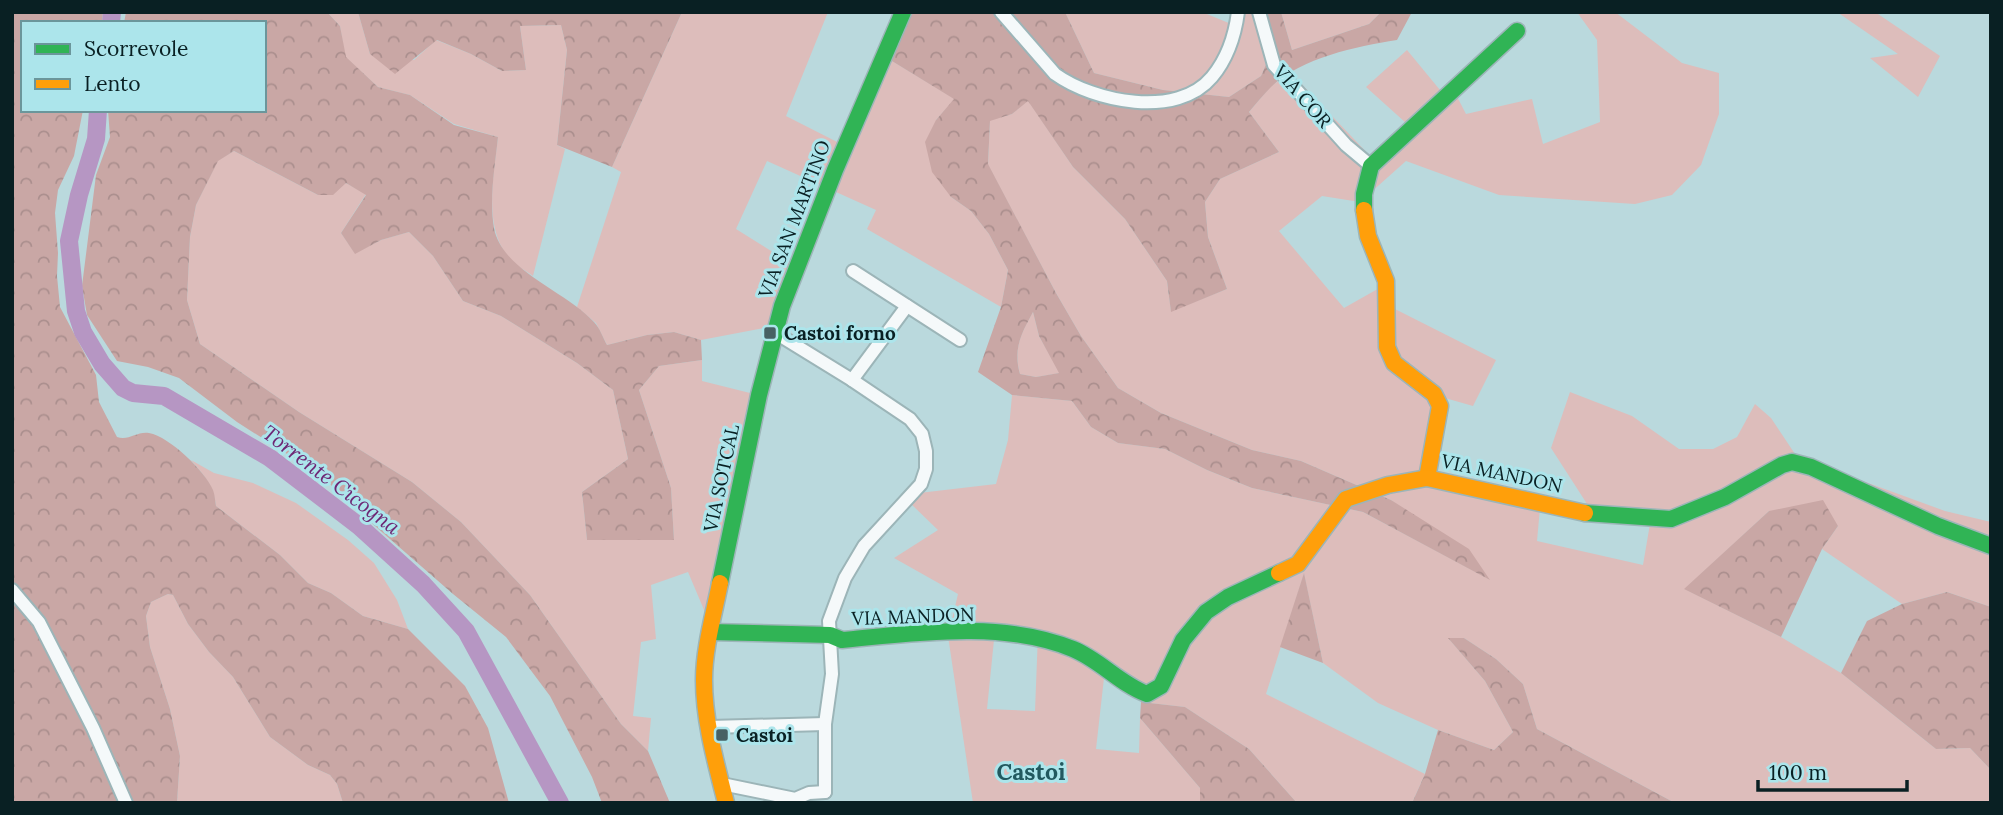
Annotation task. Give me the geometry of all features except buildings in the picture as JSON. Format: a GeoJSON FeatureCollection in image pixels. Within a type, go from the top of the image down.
{"type":"FeatureCollection","features":[{"type":"Feature","properties":{"kind":"street","name":"VIA SAN MARTINO"},"geometry":{"type":"LineString","coordinates":[[774,332],[835,170],[903,12]]}},
{"type":"Feature","properties":{"kind":"street"},"geometry":{"type":"LineString","coordinates":[[1002,12],[1055,75],[1066,82],[1132,103],[1176,98],[1202,87],[1212,78],[1230,46],[1238,12]]}},
{"type":"Feature","properties":{"kind":"street","name":"VIA COR"},"geometry":{"type":"LineString","coordinates":[[1259,12],[1274,65],[1346,145],[1371,166]]}},
{"type":"Feature","properties":{"kind":"street"},"geometry":{"type":"LineString","coordinates":[[1427,478],[1440,406],[1434,394],[1394,363],[1387,347],[1385,281],[1368,236],[1364,194],[1371,166],[1517,31]]}},
{"type":"Feature","properties":{"kind":"street"},"geometry":{"type":"LineString","coordinates":[[853,271],[960,340]]}},
{"type":"Feature","properties":{"kind":"street"},"geometry":{"type":"LineString","coordinates":[[852,380],[907,306]]}},
{"type":"Feature","properties":{"kind":"street"},"geometry":{"type":"LineString","coordinates":[[774,332],[852,380],[914,423],[924,442],[926,469],[917,491],[870,538],[845,578],[829,621],[832,674],[825,724],[825,792],[833,803]]}},
{"type":"Feature","properties":{"kind":"street","name":"VIA SOTCAL"},"geometry":{"type":"LineString","coordinates":[[726,803],[711,745],[704,679],[710,632],[774,332]]}},
{"type":"Feature","properties":{"kind":"street","name":"VIA MANDON"},"geometry":{"type":"LineString","coordinates":[[830,635],[842,640],[942,631],[1035,638],[1081,652],[1147,694],[1157,690],[1165,680],[1183,640],[1206,612],[1228,597],[1298,564],[1346,499],[1388,485],[1427,478],[1587,514],[1671,519],[1725,497],[1774,468],[1791,462],[1811,467],[1938,526],[1991,546]]}},
{"type":"Feature","properties":{"kind":"street"},"geometry":{"type":"LineString","coordinates":[[12,590],[39,622],[93,728],[126,803]]}},
{"type":"Feature","properties":{"kind":"street"},"geometry":{"type":"LineString","coordinates":[[710,632],[830,635]]}},
{"type":"Feature","properties":{"kind":"street"},"geometry":{"type":"LineString","coordinates":[[710,727],[825,724]]}},
{"type":"Feature","properties":{"kind":"street"},"geometry":{"type":"LineString","coordinates":[[722,784],[795,799],[808,793],[825,792]]}},
{"type":"Feature","properties":{"kind":"shaded area"},"geometry":{"type":"Polygon","coordinates":[[[327,12],[358,12],[370,54],[414,60],[436,40],[471,54],[502,71],[526,70],[520,26],[561,25],[567,50],[557,145],[565,149],[533,276],[511,260],[496,233],[492,201],[498,137],[454,124],[410,95],[378,87],[345,57],[340,26],[327,12]]]}},
{"type":"Feature","properties":{"kind":"shaded area"},"geometry":{"type":"Polygon","coordinates":[[[682,12],[828,12],[786,116],[847,147],[887,58],[955,99],[936,120],[951,197],[971,211],[989,234],[1008,270],[1001,307],[867,229],[876,210],[767,161],[736,229],[795,266],[769,327],[701,340],[674,332],[647,335],[607,345],[596,323],[577,307],[621,172],[612,167],[682,12]]]}},
{"type":"Feature","properties":{"kind":"shaded area"},"geometry":{"type":"Polygon","coordinates":[[[1065,12],[1202,12],[1236,26],[1238,12],[1259,12],[1267,62],[1261,76],[1229,97],[1163,90],[1094,73],[1065,12]]]}},
{"type":"Feature","properties":{"kind":"shaded area"},"geometry":{"type":"Polygon","coordinates":[[[1281,12],[1381,12],[1369,24],[1292,50],[1281,12]]]}},
{"type":"Feature","properties":{"kind":"shaded area"},"geometry":{"type":"Polygon","coordinates":[[[1577,12],[1615,12],[1682,63],[1719,73],[1719,114],[1701,165],[1672,195],[1635,204],[1499,195],[1406,161],[1360,202],[1322,196],[1279,231],[1344,308],[1390,282],[1391,307],[1496,360],[1473,406],[1445,398],[1427,485],[1540,508],[1537,541],[1643,565],[1652,512],[1589,507],[1551,448],[1570,392],[1632,416],[1679,449],[1713,449],[1737,437],[1755,404],[1771,418],[1797,457],[1945,511],[1991,522],[1991,607],[1947,592],[1902,604],[1822,549],[1838,526],[1769,511],[1685,589],[1781,637],[1841,673],[1936,749],[1970,748],[1991,770],[1991,803],[1675,803],[1537,729],[1523,684],[1496,659],[1464,638],[1449,639],[1485,681],[1513,732],[1494,750],[1438,730],[1378,703],[1323,663],[1304,574],[1266,694],[1425,774],[1412,803],[1297,803],[1249,749],[1185,707],[1141,702],[1141,696],[1105,669],[1096,749],[1139,753],[1140,718],[1200,788],[1200,803],[973,803],[948,636],[958,594],[894,558],[938,530],[909,502],[919,493],[996,484],[1008,440],[1012,395],[1072,401],[1091,427],[1118,443],[1165,449],[1252,488],[1363,512],[1489,579],[1391,500],[1301,461],[1252,450],[1161,413],[1118,388],[1081,336],[988,165],[990,120],[1012,114],[1028,100],[1073,167],[1125,219],[1167,281],[1171,311],[1227,289],[1208,237],[1205,202],[1220,179],[1279,152],[1249,112],[1271,86],[1291,73],[1372,158],[1406,123],[1366,87],[1407,50],[1440,90],[1450,83],[1466,114],[1532,99],[1543,144],[1600,122],[1597,40],[1577,12]],[[995,630],[987,709],[1035,711],[1038,634],[995,630]]]}},
{"type":"Feature","properties":{"kind":"shaded area"},"geometry":{"type":"Polygon","coordinates":[[[1837,12],[1875,12],[1940,56],[1918,97],[1870,58],[1898,54],[1837,12]]]}},
{"type":"Feature","properties":{"kind":"shaded area"},"geometry":{"type":"Polygon","coordinates":[[[234,151],[318,195],[346,183],[366,194],[341,233],[355,253],[381,240],[409,232],[433,256],[463,301],[501,316],[577,363],[613,390],[628,459],[582,492],[587,540],[674,540],[671,488],[639,390],[659,366],[702,360],[702,381],[766,397],[710,624],[688,572],[651,585],[656,639],[641,642],[633,716],[651,718],[648,751],[621,724],[530,595],[461,522],[412,482],[299,412],[200,344],[187,300],[190,237],[196,205],[218,160],[234,151]]]}},
{"type":"Feature","properties":{"kind":"shaded area"},"geometry":{"type":"Polygon","coordinates":[[[1033,312],[1039,336],[1060,373],[1036,377],[1020,374],[1017,357],[1019,342],[1033,312]]]}},
{"type":"Feature","properties":{"kind":"shaded area"},"geometry":{"type":"Polygon","coordinates":[[[191,460],[214,473],[253,483],[296,503],[348,540],[374,563],[397,600],[408,629],[363,616],[331,593],[308,583],[280,555],[216,506],[211,487],[191,460]]]}},
{"type":"Feature","properties":{"kind":"shaded area"},"geometry":{"type":"Polygon","coordinates":[[[168,594],[173,595],[188,624],[209,652],[233,677],[270,737],[308,765],[330,775],[337,784],[343,803],[177,803],[180,756],[170,709],[150,647],[146,616],[151,602],[168,594]]]}},
{"type":"Feature","properties":{"kind":"green space"},"geometry":{"type":"Polygon","coordinates":[[[12,12],[103,12],[102,21],[21,21],[21,112],[83,112],[74,156],[58,190],[55,213],[57,276],[60,307],[96,375],[99,402],[117,437],[149,433],[167,441],[186,456],[209,482],[216,506],[280,555],[308,583],[331,593],[363,616],[408,629],[465,686],[488,728],[509,803],[343,803],[337,784],[330,775],[308,765],[270,737],[233,677],[209,652],[188,624],[173,595],[168,594],[151,602],[146,616],[150,647],[170,709],[180,756],[177,803],[12,803],[12,12]]]}},
{"type":"Feature","properties":{"kind":"green space"},"geometry":{"type":"Polygon","coordinates":[[[126,12],[327,12],[340,26],[346,57],[378,87],[410,95],[454,125],[498,137],[492,206],[494,228],[499,243],[509,256],[536,280],[568,300],[594,322],[607,345],[647,335],[674,332],[701,340],[702,360],[659,366],[639,390],[671,488],[674,540],[587,540],[582,492],[628,459],[613,390],[577,363],[501,316],[463,301],[433,256],[409,232],[381,240],[355,254],[341,233],[366,195],[346,183],[333,195],[318,195],[234,151],[218,161],[196,205],[190,237],[187,300],[200,344],[299,412],[412,482],[461,522],[530,595],[621,724],[648,751],[670,803],[602,803],[592,777],[550,696],[506,637],[351,505],[323,477],[237,422],[179,378],[148,367],[117,361],[87,315],[82,286],[96,175],[110,137],[108,112],[266,112],[266,21],[124,21],[126,12]]]}},
{"type":"Feature","properties":{"kind":"green space"},"geometry":{"type":"Polygon","coordinates":[[[358,12],[682,12],[612,167],[557,145],[567,50],[561,25],[520,26],[526,70],[502,71],[437,40],[395,74],[370,54],[358,12]]]}},
{"type":"Feature","properties":{"kind":"green space"},"geometry":{"type":"Polygon","coordinates":[[[904,12],[1065,12],[1094,73],[1163,90],[1229,97],[1261,76],[1267,62],[1259,12],[1281,12],[1292,50],[1369,24],[1381,12],[1412,12],[1397,40],[1347,50],[1298,68],[1271,87],[1249,112],[1279,152],[1220,179],[1205,202],[1208,237],[1227,289],[1171,312],[1167,281],[1125,219],[1073,167],[1028,101],[1012,114],[990,121],[988,164],[1056,293],[1081,336],[1118,388],[1161,413],[1252,450],[1301,461],[1391,500],[1469,549],[1490,580],[1363,512],[1252,488],[1165,449],[1118,443],[1091,427],[1072,401],[1012,395],[978,372],[1001,307],[1008,270],[989,234],[971,211],[951,197],[932,172],[925,142],[936,120],[954,99],[887,58],[904,12]],[[1033,312],[1019,342],[1017,357],[1020,374],[1036,377],[1059,373],[1039,336],[1033,312]]]}},
{"type":"Feature","properties":{"kind":"green space"},"geometry":{"type":"Polygon","coordinates":[[[1823,500],[1838,526],[1822,549],[1781,637],[1684,589],[1769,511],[1823,500]]]}},
{"type":"Feature","properties":{"kind":"green space"},"geometry":{"type":"Polygon","coordinates":[[[1304,573],[1323,663],[1280,647],[1304,573]]]}},
{"type":"Feature","properties":{"kind":"green space"},"geometry":{"type":"Polygon","coordinates":[[[1947,592],[1991,607],[1991,770],[1970,748],[1936,749],[1841,673],[1867,621],[1902,604],[1947,592]]]}},
{"type":"Feature","properties":{"kind":"green space"},"geometry":{"type":"Polygon","coordinates":[[[1448,638],[1464,638],[1496,659],[1523,684],[1537,729],[1675,803],[1412,803],[1425,774],[1438,730],[1494,750],[1513,732],[1485,681],[1448,638]]]}},
{"type":"Feature","properties":{"kind":"green space"},"geometry":{"type":"Polygon","coordinates":[[[1141,702],[1185,707],[1249,749],[1297,803],[1200,803],[1200,788],[1140,718],[1141,702]]]}},
{"type":"Feature","properties":{"kind":"waterway","name":"Torrente Cicogna"},"geometry":{"type":"LineString","coordinates":[[111,21],[112,12]]}},
{"type":"Feature","properties":{"kind":"waterway","name":"Torrente Cicogna"},"geometry":{"type":"LineString","coordinates":[[98,112],[96,139],[79,195],[69,241],[76,311],[83,332],[102,364],[123,388],[133,393],[164,396],[270,458],[359,526],[423,584],[466,631],[560,803]]}},
{"type":"Feature","properties":{"kind":"traffic: fast"},"geometry":{"type":"LineString","coordinates":[[720,583],[759,395],[782,306],[835,170],[903,12]]}},
{"type":"Feature","properties":{"kind":"traffic: fast"},"geometry":{"type":"LineString","coordinates":[[1364,210],[1364,194],[1371,166],[1517,31]]}},
{"type":"Feature","properties":{"kind":"traffic: fast"},"geometry":{"type":"LineString","coordinates":[[1585,513],[1671,519],[1725,497],[1792,462],[1811,467],[1938,526],[1991,546]]}},
{"type":"Feature","properties":{"kind":"traffic: fast"},"geometry":{"type":"LineString","coordinates":[[710,632],[830,635],[842,640],[929,632],[1017,634],[1073,649],[1147,694],[1161,686],[1183,640],[1206,612],[1228,597],[1279,573]]}},
{"type":"Feature","properties":{"kind":"traffic: slow"},"geometry":{"type":"LineString","coordinates":[[1364,210],[1368,236],[1386,281],[1387,347],[1394,363],[1434,394],[1440,406],[1427,478]]}},
{"type":"Feature","properties":{"kind":"traffic: slow"},"geometry":{"type":"LineString","coordinates":[[1279,573],[1298,564],[1346,499],[1388,485],[1427,478],[1585,513]]}},
{"type":"Feature","properties":{"kind":"traffic: slow"},"geometry":{"type":"LineString","coordinates":[[720,583],[707,643],[704,680],[708,727],[726,803]]}},
{"type":"Feature","properties":{"kind":"place","name":"Castoi forno"},"geometry":{"type":"Point","coordinates":[770,333]}},
{"type":"Feature","properties":{"kind":"place","name":"Castoi"},"geometry":{"type":"Point","coordinates":[722,735]}},
{"type":"Feature","properties":{"kind":"district","name":"Castoi"},"geometry":{"type":"Point","coordinates":[1031,772]}}]}
